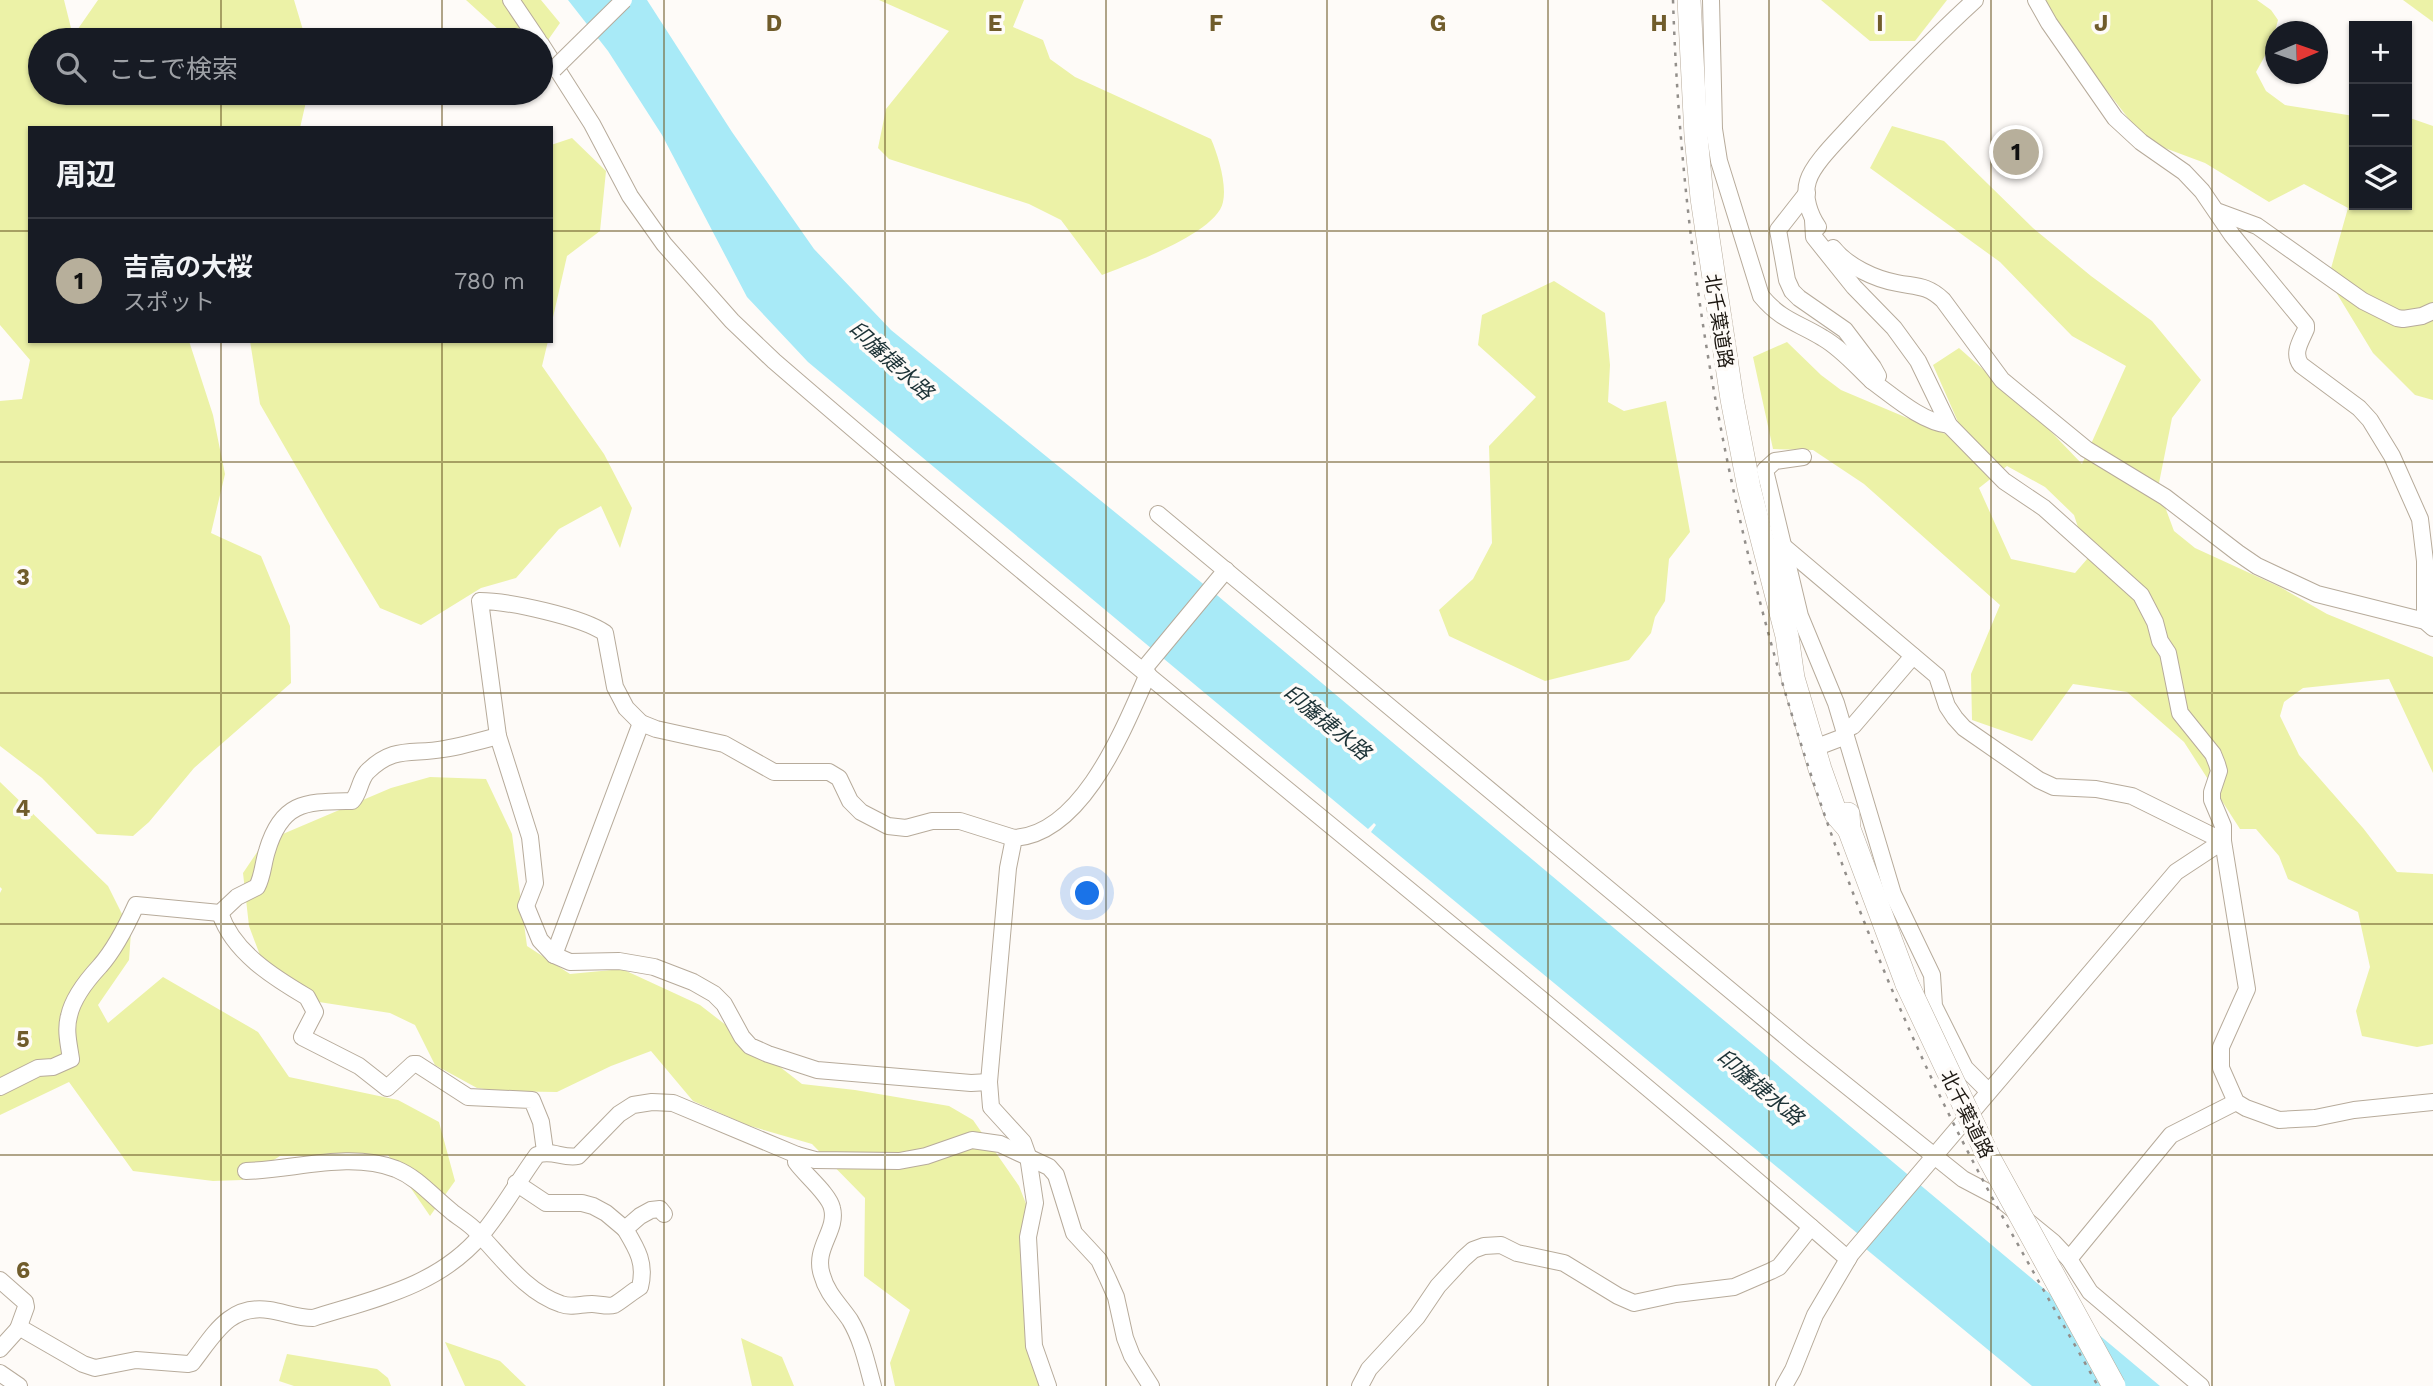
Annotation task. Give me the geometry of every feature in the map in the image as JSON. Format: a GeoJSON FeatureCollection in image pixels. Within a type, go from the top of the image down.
{"type":"FeatureCollection","features":[{"type":"Feature","properties":{"kind":"highway","name":"北千葉道路"},"geometry":{"type":"LineString","coordinates":[[1689,0],[1700,173],[1722,343],[1749,488],[1787,636],[1793,678],[1836,814],[1849,829]]}},
{"type":"Feature","properties":{"kind":"highway","name":"北千葉道路"},"geometry":{"type":"LineString","coordinates":[[1787,636],[1839,736],[1849,829],[1907,984],[1989,1158],[2114,1386]]}},
{"type":"Feature","properties":{"kind":"street"},"geometry":{"type":"LineString","coordinates":[[511,0],[530,28]]}},
{"type":"Feature","properties":{"kind":"street"},"geometry":{"type":"LineString","coordinates":[[554,69],[624,0]]}},
{"type":"Feature","properties":{"kind":"street"},"geometry":{"type":"LineString","coordinates":[[1711,0],[1714,129],[1719,161],[1761,296],[1785,319],[1832,343],[1872,382],[1922,415],[1940,424],[1949,425]]}},
{"type":"Feature","properties":{"kind":"street"},"geometry":{"type":"LineString","coordinates":[[1975,0],[1924,46],[1840,137],[1807,182],[1808,208],[1813,220],[1839,257],[1879,278],[1932,289],[1943,300],[2001,380],[2085,449],[2165,497],[2257,566],[2317,594],[2429,625],[2420,519],[2392,456],[2370,420],[2359,408],[2297,360],[2296,352],[2306,325],[2184,172],[2141,142],[2115,118],[2036,0]]}},
{"type":"Feature","properties":{"kind":"street"},"geometry":{"type":"LineString","coordinates":[[553,64],[592,124],[630,196],[664,244],[732,321],[817,398],[1147,668],[1850,1257]]}},
{"type":"Feature","properties":{"kind":"street"},"geometry":{"type":"LineString","coordinates":[[1807,193],[1777,230],[1787,280],[1800,298],[1845,330],[1857,344],[1878,376],[1872,382]]}},
{"type":"Feature","properties":{"kind":"street"},"geometry":{"type":"LineString","coordinates":[[2217,212],[2256,226],[2363,301],[2396,318],[2422,316],[2433,311]]}},
{"type":"Feature","properties":{"kind":"street"},"geometry":{"type":"LineString","coordinates":[[1813,220],[1814,237],[1854,286],[1894,328],[1918,361],[1949,425],[2004,481],[2055,517],[2141,595],[2155,622],[2160,641],[2168,653],[2180,713],[2213,754],[2219,771],[2212,800],[2223,826],[2223,841],[2247,989],[2221,1047],[2221,1068],[2236,1102],[2279,1120],[2315,1118],[2354,1110],[2433,1102]]}},
{"type":"Feature","properties":{"kind":"street"},"geometry":{"type":"LineString","coordinates":[[1803,457],[1775,461],[1765,470],[1800,616],[1836,703],[1839,736],[1893,894],[1931,975],[1934,1006],[1965,1069],[1988,1091]]}},
{"type":"Feature","properties":{"kind":"street"},"geometry":{"type":"LineString","coordinates":[[1158,514],[1221,576],[1791,1041],[1929,1162],[2000,1198],[2053,1242],[2069,1259],[2091,1292],[2202,1386]]}},
{"type":"Feature","properties":{"kind":"street"},"geometry":{"type":"LineString","coordinates":[[1782,545],[1937,676],[1947,706],[1964,728],[2039,780],[2054,787],[2096,789],[2132,796],[2223,841]]}},
{"type":"Feature","properties":{"kind":"street"},"geometry":{"type":"LineString","coordinates":[[989,1083],[817,1070],[750,1046],[724,1004],[714,994],[693,982],[653,967],[619,961],[570,962],[554,955],[540,940],[526,906],[535,883],[530,837],[498,736],[480,601],[495,601],[522,607],[594,626],[605,633],[615,687],[626,708],[641,723],[656,729],[724,744],[774,772],[829,772],[839,778],[850,802],[860,812],[888,826],[906,828],[932,821],[960,821],[1014,838],[1026,837],[1058,820],[1089,786],[1121,733],[1147,668],[1221,576]]}},
{"type":"Feature","properties":{"kind":"street"},"geometry":{"type":"LineString","coordinates":[[1839,736],[1853,726],[1913,656]]}},
{"type":"Feature","properties":{"kind":"street"},"geometry":{"type":"LineString","coordinates":[[554,955],[641,723]]}},
{"type":"Feature","properties":{"kind":"street"},"geometry":{"type":"LineString","coordinates":[[0,1087],[38,1068],[53,1067],[71,1059],[67,1034],[68,1016],[91,973],[99,967],[115,943],[136,905],[220,913],[237,897],[257,887],[275,832],[287,814],[296,807],[306,803],[352,801],[357,796],[366,774],[386,758],[399,752],[442,750],[498,736]]}},
{"type":"Feature","properties":{"kind":"street"},"geometry":{"type":"LineString","coordinates":[[1014,838],[1008,868],[989,1083],[991,1107],[1023,1142],[1028,1156],[1035,1203],[1028,1237],[1034,1346],[1048,1386]]}},
{"type":"Feature","properties":{"kind":"street"},"geometry":{"type":"LineString","coordinates":[[1784,1386],[1815,1315],[1850,1257],[2176,872],[2223,841]]}},
{"type":"Feature","properties":{"kind":"street"},"geometry":{"type":"LineString","coordinates":[[220,913],[229,933],[263,969],[312,1003],[315,1012],[302,1037],[359,1066],[387,1088],[413,1064],[417,1064],[468,1097],[532,1100],[541,1122],[545,1151]]}},
{"type":"Feature","properties":{"kind":"street"},"geometry":{"type":"LineString","coordinates":[[18,1329],[95,1368],[136,1360],[188,1364],[192,1363],[221,1325],[236,1313],[254,1309],[270,1310],[299,1318],[313,1318],[387,1295],[435,1275],[481,1236],[537,1155],[545,1151],[578,1156],[619,1114],[633,1105],[662,1102],[673,1103],[815,1160],[899,1161],[926,1156],[972,1140],[1000,1144],[1049,1167],[1056,1175],[1074,1233],[1098,1260],[1108,1279],[1116,1297],[1132,1356],[1151,1386]]}},
{"type":"Feature","properties":{"kind":"street"},"geometry":{"type":"LineString","coordinates":[[2069,1259],[2171,1135],[2236,1102]]}},
{"type":"Feature","properties":{"kind":"street"},"geometry":{"type":"LineString","coordinates":[[797,1155],[796,1163],[829,1200],[832,1208],[830,1229],[819,1255],[821,1273],[828,1291],[851,1323],[873,1386]]}},
{"type":"Feature","properties":{"kind":"street"},"geometry":{"type":"LineString","coordinates":[[246,1171],[330,1163],[366,1163],[394,1168],[423,1185],[481,1236],[523,1280],[559,1303],[569,1306],[614,1305],[640,1287],[643,1275],[642,1258],[625,1229],[606,1213],[582,1203],[546,1203],[516,1183]]}},
{"type":"Feature","properties":{"kind":"street"},"geometry":{"type":"LineString","coordinates":[[625,1229],[651,1210],[660,1209],[664,1214]]}},
{"type":"Feature","properties":{"kind":"street"},"geometry":{"type":"LineString","coordinates":[[1360,1386],[1369,1369],[1417,1317],[1438,1286],[1473,1250],[1484,1246],[1501,1245],[1517,1253],[1564,1264],[1634,1303],[1676,1294],[1734,1287],[1779,1267],[1811,1227]]}},
{"type":"Feature","properties":{"kind":"street"},"geometry":{"type":"LineString","coordinates":[[0,1280],[25,1302],[26,1307],[18,1329],[0,1349]]}},
{"type":"Feature","properties":{"kind":"street"},"geometry":{"type":"LineString","coordinates":[[0,1373],[19,1386]]}},
{"type":"Feature","properties":{"kind":"green space"},"geometry":{"type":"Polygon","coordinates":[[[0,0],[64,0],[71,28],[28,28],[28,105],[305,105],[300,126],[28,126],[28,343],[190,343],[213,415],[225,474],[211,533],[261,556],[290,626],[291,683],[194,768],[149,822],[133,836],[97,834],[42,778],[0,746],[0,401],[22,399],[30,360],[0,325],[0,0]]]}},
{"type":"Feature","properties":{"kind":"green space"},"geometry":{"type":"Polygon","coordinates":[[[98,0],[294,0],[302,28],[79,28],[98,0]]]}},
{"type":"Feature","properties":{"kind":"green space"},"geometry":{"type":"Polygon","coordinates":[[[466,0],[541,0],[560,23],[553,33],[553,28],[497,28],[466,0]]]}},
{"type":"Feature","properties":{"kind":"green space"},"geometry":{"type":"Polygon","coordinates":[[[879,0],[1024,0],[1013,27],[1043,40],[1050,59],[1075,77],[1211,139],[1224,187],[1223,202],[1217,214],[1206,225],[1171,246],[1102,275],[1061,220],[1029,204],[889,159],[878,148],[886,109],[949,31],[879,0]]]}},
{"type":"Feature","properties":{"kind":"green space"},"geometry":{"type":"Polygon","coordinates":[[[1821,0],[1947,0],[1915,41],[1870,41],[1821,0]]]}},
{"type":"Feature","properties":{"kind":"green space"},"geometry":{"type":"Polygon","coordinates":[[[2043,0],[2257,0],[2271,10],[2278,20],[2265,21],[2265,56],[2256,72],[2266,91],[2285,105],[2349,115],[2349,210],[2412,210],[2412,119],[2433,126],[2433,400],[2415,395],[2373,353],[2328,279],[2348,208],[2304,184],[2269,202],[2205,163],[2146,141],[2093,73],[2043,0]]]}},
{"type":"Feature","properties":{"kind":"green space"},"geometry":{"type":"Polygon","coordinates":[[[2403,0],[2433,0],[2433,22],[2403,0]]]}},
{"type":"Feature","properties":{"kind":"green space"},"geometry":{"type":"Polygon","coordinates":[[[1892,126],[1944,141],[2033,228],[2091,276],[2152,321],[2201,380],[2172,418],[2158,488],[2174,531],[2195,548],[2280,587],[2327,614],[2433,657],[2433,773],[2389,679],[2303,688],[2284,702],[2280,716],[2299,755],[2363,828],[2397,872],[2433,874],[2433,1044],[2417,1047],[2362,1036],[2356,1011],[2370,967],[2358,912],[2288,879],[2279,856],[2256,829],[2240,829],[2184,742],[2127,692],[2073,684],[2032,741],[1972,720],[1971,674],[2000,605],[1864,484],[1813,450],[1773,449],[1753,357],[1787,342],[1841,390],[1950,436],[1962,431],[1933,365],[1959,348],[2036,416],[2082,464],[2126,366],[2072,336],[2000,262],[1870,168],[1892,126]],[[2007,466],[1979,488],[2011,559],[2075,573],[2088,558],[2074,515],[2045,487],[2007,466]]]}},
{"type":"Feature","properties":{"kind":"green space"},"geometry":{"type":"Polygon","coordinates":[[[572,138],[606,171],[600,231],[567,256],[553,317],[553,144],[572,138]]]}},
{"type":"Feature","properties":{"kind":"green space"},"geometry":{"type":"Polygon","coordinates":[[[1554,281],[1605,313],[1610,365],[1608,402],[1624,411],[1666,401],[1690,532],[1669,559],[1665,601],[1655,617],[1651,633],[1629,660],[1545,681],[1449,636],[1439,610],[1473,579],[1492,543],[1489,446],[1536,397],[1478,345],[1482,315],[1554,281]]]}},
{"type":"Feature","properties":{"kind":"green space"},"geometry":{"type":"Polygon","coordinates":[[[250,343],[548,343],[542,366],[604,454],[632,508],[620,548],[601,506],[559,529],[516,578],[481,588],[421,625],[380,608],[260,404],[250,343]]]}},
{"type":"Feature","properties":{"kind":"green space"},"geometry":{"type":"Polygon","coordinates":[[[430,777],[486,779],[512,834],[527,946],[570,974],[622,969],[700,1005],[802,1084],[949,1106],[973,1120],[1019,1186],[1034,1224],[1039,1315],[1047,1386],[895,1386],[890,1363],[910,1310],[864,1276],[865,1198],[812,1144],[747,1125],[693,1101],[651,1051],[611,1066],[557,1092],[477,1088],[435,1065],[415,1025],[390,1013],[319,1002],[261,958],[249,926],[243,873],[264,842],[391,788],[430,777]]]}},
{"type":"Feature","properties":{"kind":"green space"},"geometry":{"type":"Polygon","coordinates":[[[0,782],[108,886],[131,932],[129,960],[98,1005],[108,1023],[163,977],[258,1032],[289,1077],[398,1100],[439,1122],[455,1181],[430,1216],[388,1155],[280,1156],[242,1180],[213,1181],[133,1171],[69,1082],[0,1115],[0,782]]]}},
{"type":"Feature","properties":{"kind":"green space"},"geometry":{"type":"Polygon","coordinates":[[[741,1338],[782,1357],[794,1386],[752,1386],[741,1338]]]}},
{"type":"Feature","properties":{"kind":"green space"},"geometry":{"type":"Polygon","coordinates":[[[445,1342],[500,1361],[526,1386],[465,1386],[445,1342]]]}},
{"type":"Feature","properties":{"kind":"green space"},"geometry":{"type":"Polygon","coordinates":[[[287,1354],[377,1369],[388,1378],[391,1386],[294,1386],[279,1381],[287,1354]]]}},
{"type":"Feature","properties":{"kind":"water","name":"印旛捷水路"},"geometry":{"type":"Polygon","coordinates":[[[568,0],[647,0],[732,132],[814,249],[891,330],[1218,596],[2160,1386],[2032,1386],[1866,1249],[1857,1233],[1371,832],[1376,825],[1374,823],[1368,829],[808,362],[747,297],[662,135],[608,51],[568,0]]]}},
{"type":"Feature","properties":{"kind":"railway"},"geometry":{"type":"LineString","coordinates":[[1673,0],[1681,139],[1696,277],[1718,414],[1747,550],[1783,685],[1825,817],[1874,947],[1930,1075],[1990,1193],[2098,1386]]}},
{"type":"Feature","properties":{"kind":"place","name":"吉高の大桜"},"geometry":{"type":"Point","coordinates":[2016,152]}}]}
